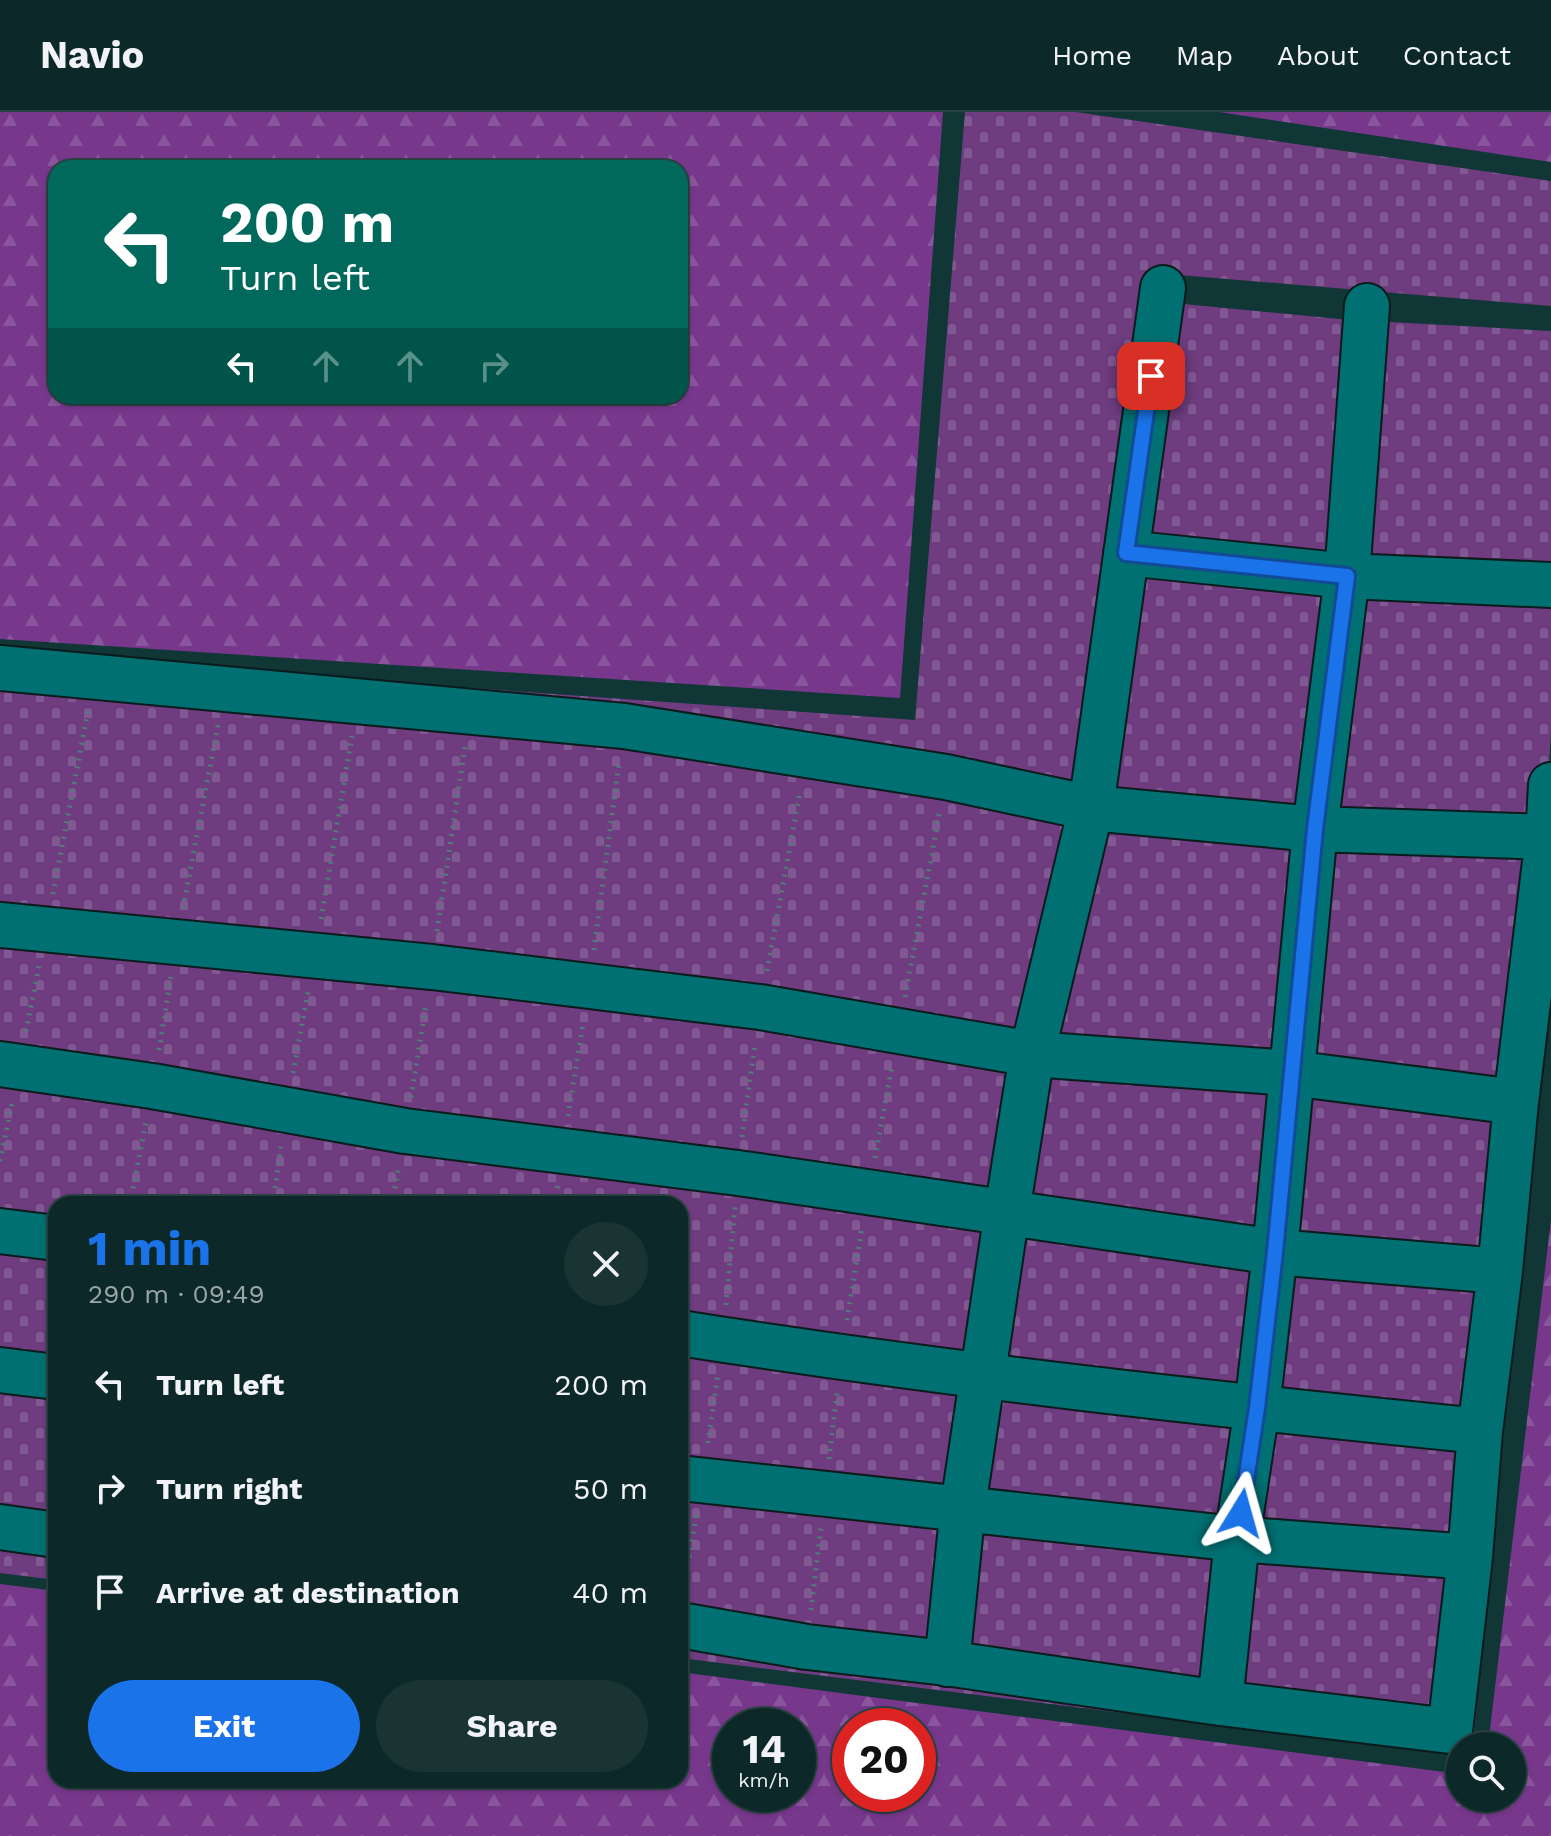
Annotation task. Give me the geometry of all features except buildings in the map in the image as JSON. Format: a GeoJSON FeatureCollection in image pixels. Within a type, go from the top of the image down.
{"type":"FeatureCollection","features":[{"type":"Feature","properties":{"kind":"lane"},"geometry":{"type":"LineString","coordinates":[[947,1664],[963,1507],[1007,1212],[1032,1054],[1091,808],[1163,288]]}},
{"type":"Feature","properties":{"kind":"lane"},"geometry":{"type":"LineString","coordinates":[[1220,1703],[1237,1539],[1257,1408],[1275,1252],[1315,829],[1347,576],[1367,306]]}},
{"type":"Feature","properties":{"kind":"lane"},"geometry":{"type":"LineString","coordinates":[[1126,553],[1347,576],[1551,585]]}},
{"type":"Feature","properties":{"kind":"lane"},"geometry":{"type":"LineString","coordinates":[[0,668],[624,726],[946,777],[1091,808],[1315,829],[1548,837]]}},
{"type":"Feature","properties":{"kind":"lane"},"geometry":{"type":"LineString","coordinates":[[688,1626],[807,1647],[1450,1731],[1516,1102],[1548,837],[1551,785]]}},
{"type":"Feature","properties":{"kind":"lane"},"geometry":{"type":"LineString","coordinates":[[0,925],[432,967],[635,991],[760,1007],[1032,1054],[1291,1073],[1516,1102]]}},
{"type":"Feature","properties":{"kind":"lane"},"geometry":{"type":"LineString","coordinates":[[0,1064],[152,1086],[405,1131],[723,1171],[1275,1252],[1500,1271]]}},
{"type":"Feature","properties":{"kind":"lane"},"geometry":{"type":"LineString","coordinates":[[0,1231],[48,1237]]}},
{"type":"Feature","properties":{"kind":"lane"},"geometry":{"type":"LineString","coordinates":[[688,1334],[982,1377],[1480,1431]]}},
{"type":"Feature","properties":{"kind":"lane"},"geometry":{"type":"LineString","coordinates":[[0,1370],[48,1376]]}},
{"type":"Feature","properties":{"kind":"lane"},"geometry":{"type":"LineString","coordinates":[[688,1479],[1237,1539],[1470,1557]]}},
{"type":"Feature","properties":{"kind":"lane"},"geometry":{"type":"LineString","coordinates":[[0,1527],[48,1534]]}},
{"type":"Feature","properties":{"kind":"green space"},"geometry":{"type":"Polygon","coordinates":[[[0,112],[943,112],[900,698],[0,639],[0,112]]]}},
{"type":"Feature","properties":{"kind":"green space"},"geometry":{"type":"Polygon","coordinates":[[[965,112],[1076,112],[1551,181],[1551,306],[1155,273],[1077,817],[1551,847],[1551,954],[1474,1732],[1446,1732],[1446,1753],[688,1659],[688,1196],[48,1196],[48,1579],[0,1573],[0,654],[915,720],[965,112]]]}},
{"type":"Feature","properties":{"kind":"green space"},"geometry":{"type":"Polygon","coordinates":[[[1219,112],[1551,112],[1551,162],[1219,112]]]}},
{"type":"Feature","properties":{"kind":"green space"},"geometry":{"type":"Polygon","coordinates":[[[1173,303],[1360,321],[1342,564],[1144,545],[1173,303]]]}},
{"type":"Feature","properties":{"kind":"green space"},"geometry":{"type":"Polygon","coordinates":[[[1372,321],[1551,331],[1551,574],[1356,564],[1372,321]]]}},
{"type":"Feature","properties":{"kind":"green space"},"geometry":{"type":"Polygon","coordinates":[[[1136,562],[1340,580],[1308,824],[1101,800],[1136,562]]]}},
{"type":"Feature","properties":{"kind":"green space"},"geometry":{"type":"Polygon","coordinates":[[[1352,582],[1551,589],[1551,731],[1545,833],[1319,825],[1352,582]]]}},
{"type":"Feature","properties":{"kind":"green space"},"geometry":{"type":"Polygon","coordinates":[[[1551,1220],[1551,1836],[0,1836],[0,1584],[48,1590],[48,1788],[688,1788],[688,1673],[1446,1772],[1446,1812],[1526,1812],[1526,1732],[1490,1732],[1551,1220]]]}},
{"type":"Feature","properties":{"kind":"route"},"geometry":{"type":"LineString","coordinates":[[1151,376],[1126,553],[1347,576],[1315,829],[1275,1252],[1241,1513]]}}]}
